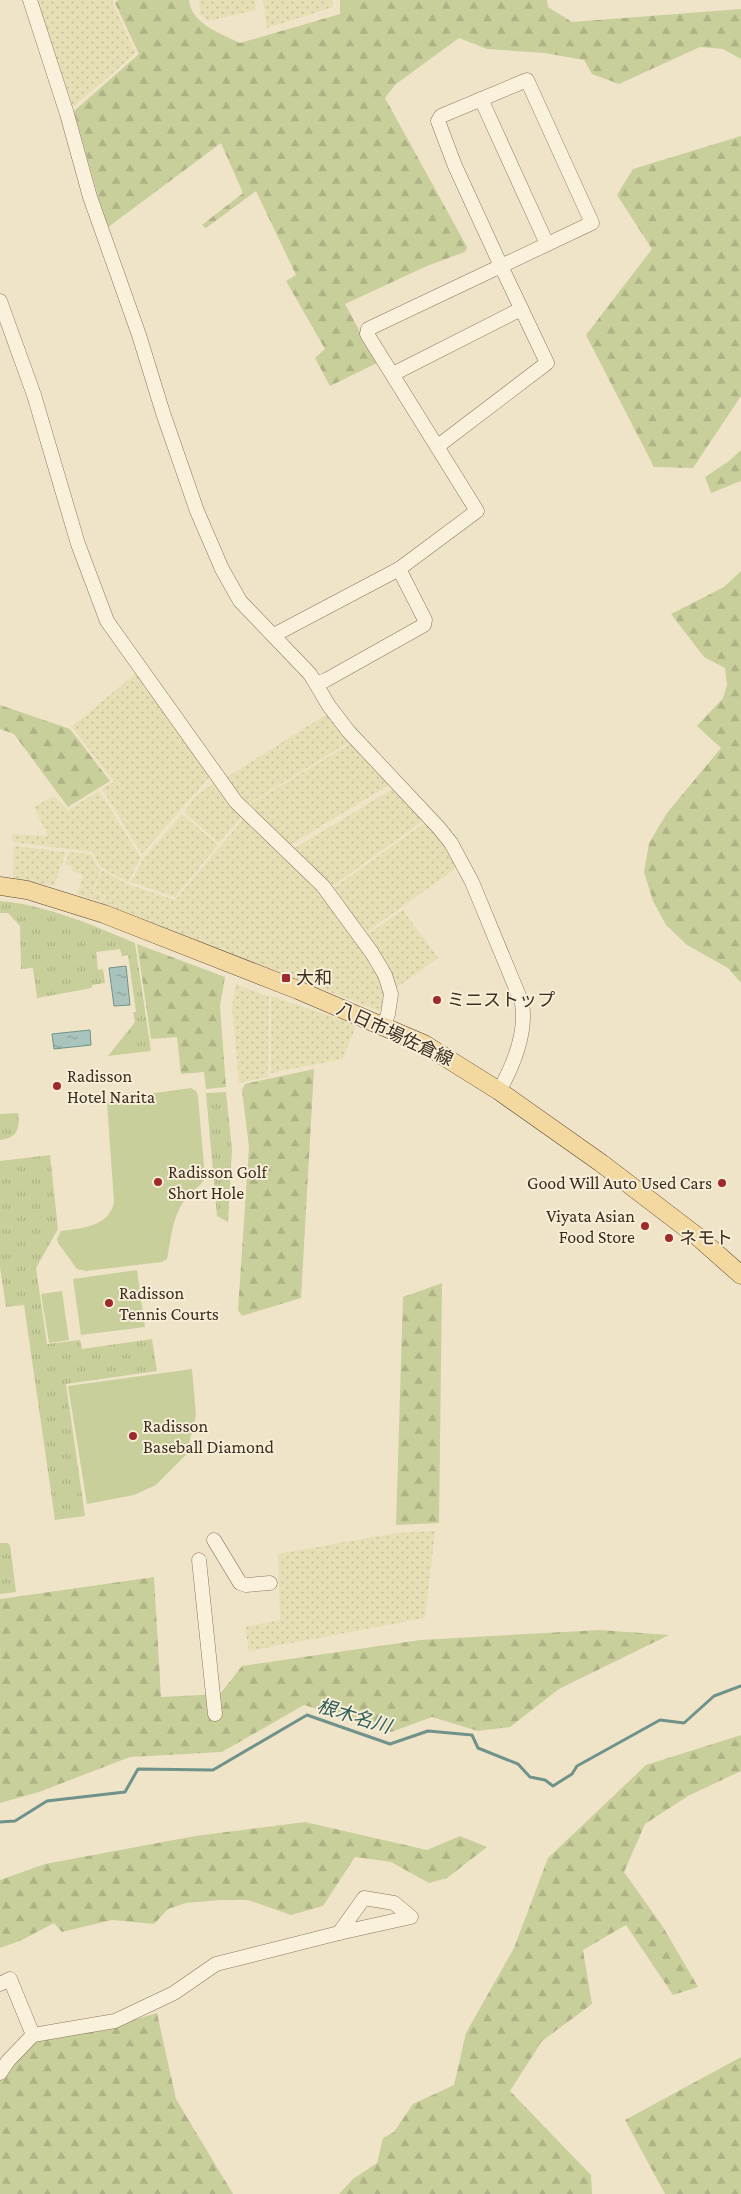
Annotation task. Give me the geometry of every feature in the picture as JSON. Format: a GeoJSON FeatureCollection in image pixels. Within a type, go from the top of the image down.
{"type":"FeatureCollection","features":[{"type":"Feature","properties":{"kind":"main road","name":"八日市場佐倉線"},"geometry":{"type":"LineString","coordinates":[[0,886],[36,892],[104,914],[384,1026],[440,1053],[499,1091],[660,1207],[741,1275]]}},
{"type":"Feature","properties":{"kind":"street"},"geometry":{"type":"LineString","coordinates":[[30,0],[67,114],[90,197],[139,335],[163,413],[211,548],[232,590],[240,601],[274,635],[317,683],[329,706],[350,732],[438,828],[455,851],[472,882],[522,1004],[524,1014],[512,1068],[499,1091]]}},
{"type":"Feature","properties":{"kind":"street"},"geometry":{"type":"LineString","coordinates":[[274,635],[399,568],[477,511],[367,334],[368,329],[501,266],[547,244],[592,223],[527,80],[441,116],[438,121],[455,166],[501,266],[521,309],[547,363],[438,446]]}},
{"type":"Feature","properties":{"kind":"street"},"geometry":{"type":"LineString","coordinates":[[481,99],[547,244]]}},
{"type":"Feature","properties":{"kind":"street"},"geometry":{"type":"LineString","coordinates":[[0,301],[34,395],[78,544],[107,622],[236,802],[323,886],[367,946],[386,975],[389,986],[390,1003],[384,1026]]}},
{"type":"Feature","properties":{"kind":"street"},"geometry":{"type":"LineString","coordinates":[[393,374],[521,309]]}},
{"type":"Feature","properties":{"kind":"street"},"geometry":{"type":"LineString","coordinates":[[317,683],[326,680],[424,625],[425,620],[399,568]]}},
{"type":"Feature","properties":{"kind":"street"},"geometry":{"type":"LineString","coordinates":[[214,1540],[240,1583],[246,1585],[270,1583]]}},
{"type":"Feature","properties":{"kind":"street"},"geometry":{"type":"LineString","coordinates":[[199,1560],[215,1714]]}},
{"type":"Feature","properties":{"kind":"street"},"geometry":{"type":"LineString","coordinates":[[0,2073],[33,2035],[115,2021],[174,1993],[216,1964],[339,1933]]}},
{"type":"Feature","properties":{"kind":"street"},"geometry":{"type":"LineString","coordinates":[[0,1984],[10,1979],[33,2035]]}},
{"type":"Feature","properties":{"kind":"shaded area"},"geometry":{"type":"Polygon","coordinates":[[[37,0],[114,0],[112,2],[136,53],[73,107],[37,0]]]}},
{"type":"Feature","properties":{"kind":"shaded area"},"geometry":{"type":"Polygon","coordinates":[[[199,0],[255,0],[256,10],[208,21],[200,15],[199,0]]]}},
{"type":"Feature","properties":{"kind":"shaded area"},"geometry":{"type":"Polygon","coordinates":[[[263,0],[332,0],[333,7],[267,28],[263,0]]]}},
{"type":"Feature","properties":{"kind":"shaded area"},"geometry":{"type":"Polygon","coordinates":[[[137,672],[211,775],[142,854],[102,789],[114,782],[72,727],[137,672]]]}},
{"type":"Feature","properties":{"kind":"shaded area"},"geometry":{"type":"Polygon","coordinates":[[[327,714],[349,742],[245,806],[224,779],[327,714]]]}},
{"type":"Feature","properties":{"kind":"shaded area"},"geometry":{"type":"Polygon","coordinates":[[[350,744],[389,785],[290,845],[247,806],[350,744]]]}},
{"type":"Feature","properties":{"kind":"shaded area"},"geometry":{"type":"Polygon","coordinates":[[[216,781],[242,816],[219,843],[184,812],[195,797],[216,781]]]}},
{"type":"Feature","properties":{"kind":"shaded area"},"geometry":{"type":"Polygon","coordinates":[[[394,788],[424,820],[329,889],[293,849],[394,788]]]}},
{"type":"Feature","properties":{"kind":"shaded area"},"geometry":{"type":"Polygon","coordinates":[[[99,791],[141,858],[128,882],[100,867],[93,852],[13,842],[11,834],[48,836],[34,807],[54,796],[68,810],[99,791]]]}},
{"type":"Feature","properties":{"kind":"shaded area"},"geometry":{"type":"Polygon","coordinates":[[[182,814],[218,845],[175,897],[131,882],[143,859],[182,814]]]}},
{"type":"Feature","properties":{"kind":"shaded area"},"geometry":{"type":"Polygon","coordinates":[[[245,817],[320,889],[369,955],[388,995],[384,1013],[102,903],[106,896],[94,891],[102,870],[127,884],[175,900],[245,817]]]}},
{"type":"Feature","properties":{"kind":"shaded area"},"geometry":{"type":"Polygon","coordinates":[[[427,821],[459,866],[364,934],[332,889],[427,821]]]}},
{"type":"Feature","properties":{"kind":"shaded area"},"geometry":{"type":"Polygon","coordinates":[[[14,846],[66,852],[54,886],[13,879],[14,846]]]}},
{"type":"Feature","properties":{"kind":"shaded area"},"geometry":{"type":"Polygon","coordinates":[[[69,852],[91,854],[97,867],[101,870],[92,892],[104,896],[101,902],[77,894],[83,875],[72,871],[73,867],[65,865],[69,852]]]}},
{"type":"Feature","properties":{"kind":"shaded area"},"geometry":{"type":"Polygon","coordinates":[[[403,910],[438,958],[396,988],[365,936],[403,910]]]}},
{"type":"Feature","properties":{"kind":"shaded area"},"geometry":{"type":"Polygon","coordinates":[[[236,984],[269,997],[268,1077],[239,1083],[232,1007],[236,984]]]}},
{"type":"Feature","properties":{"kind":"shaded area"},"geometry":{"type":"Polygon","coordinates":[[[271,996],[356,1025],[343,1059],[271,1073],[271,996]]]}},
{"type":"Feature","properties":{"kind":"shaded area"},"geometry":{"type":"Polygon","coordinates":[[[435,1531],[425,1618],[249,1651],[245,1627],[280,1620],[278,1554],[396,1533],[435,1531]]]}},
{"type":"Feature","properties":{"kind":"green space"},"geometry":{"type":"Polygon","coordinates":[[[118,0],[189,0],[195,16],[201,22],[216,32],[240,43],[340,14],[340,0],[547,0],[548,7],[572,22],[741,9],[741,59],[723,49],[700,47],[619,84],[592,74],[584,60],[545,53],[487,49],[459,38],[396,84],[385,98],[467,247],[465,252],[427,266],[345,304],[377,363],[330,386],[315,358],[325,349],[286,281],[296,275],[256,191],[206,228],[202,225],[243,193],[221,143],[107,228],[74,111],[139,54],[115,3],[118,0]]]}},
{"type":"Feature","properties":{"kind":"green space"},"geometry":{"type":"Polygon","coordinates":[[[741,136],[741,396],[693,468],[654,467],[586,335],[652,249],[617,195],[633,169],[741,136]]]}},
{"type":"Feature","properties":{"kind":"green space"},"geometry":{"type":"Polygon","coordinates":[[[741,450],[741,481],[711,493],[705,477],[729,461],[741,450]]]}},
{"type":"Feature","properties":{"kind":"green space"},"geometry":{"type":"Polygon","coordinates":[[[741,571],[741,983],[728,968],[687,945],[666,925],[653,901],[644,872],[649,843],[667,813],[721,748],[697,726],[723,698],[727,685],[725,668],[704,657],[671,614],[724,587],[741,571]]]}},
{"type":"Feature","properties":{"kind":"green space"},"geometry":{"type":"Polygon","coordinates":[[[0,705],[70,729],[110,781],[68,807],[14,734],[0,729],[0,705]]]}},
{"type":"Feature","properties":{"kind":"green space"},"geometry":{"type":"Polygon","coordinates":[[[0,901],[52,911],[135,943],[151,1051],[108,1056],[135,1022],[133,1012],[136,1012],[128,955],[122,956],[120,949],[96,952],[98,970],[103,969],[105,983],[92,985],[92,988],[37,998],[33,968],[21,969],[20,926],[8,913],[0,913],[0,901]]]}},
{"type":"Feature","properties":{"kind":"green space"},"geometry":{"type":"Polygon","coordinates":[[[137,944],[225,977],[220,1006],[226,1087],[206,1089],[204,1072],[181,1074],[177,1037],[151,1039],[137,944]]]}},
{"type":"Feature","properties":{"kind":"green space"},"geometry":{"type":"Polygon","coordinates":[[[314,1069],[301,1298],[242,1316],[238,1310],[249,1147],[242,1090],[245,1084],[314,1069]]]}},
{"type":"Feature","properties":{"kind":"green space","name":"Radisson Golf Short Hole"},"geometry":{"type":"Polygon","coordinates":[[[191,1088],[196,1091],[198,1096],[205,1178],[186,1198],[177,1214],[172,1229],[167,1259],[162,1262],[86,1271],[77,1269],[57,1239],[61,1231],[94,1225],[101,1221],[107,1217],[114,1202],[107,1102],[110,1099],[191,1088]]]}},
{"type":"Feature","properties":{"kind":"green space"},"geometry":{"type":"Polygon","coordinates":[[[226,1092],[232,1150],[228,1222],[217,1216],[206,1093],[226,1092]]]}},
{"type":"Feature","properties":{"kind":"green space"},"geometry":{"type":"Polygon","coordinates":[[[18,1113],[19,1123],[14,1135],[0,1140],[0,1114],[18,1113]]]}},
{"type":"Feature","properties":{"kind":"green space"},"geometry":{"type":"Polygon","coordinates":[[[50,1155],[58,1229],[36,1268],[47,1344],[80,1340],[82,1349],[152,1339],[157,1371],[66,1384],[85,1516],[55,1520],[24,1305],[6,1307],[0,1267],[0,1161],[50,1155]]]}},
{"type":"Feature","properties":{"kind":"green space","name":"Radisson Tennis Courts"},"geometry":{"type":"Polygon","coordinates":[[[137,1270],[145,1327],[81,1335],[73,1279],[137,1270]]]}},
{"type":"Feature","properties":{"kind":"green space"},"geometry":{"type":"Polygon","coordinates":[[[442,1283],[439,1523],[396,1525],[403,1297],[442,1283]]]}},
{"type":"Feature","properties":{"kind":"green space"},"geometry":{"type":"Polygon","coordinates":[[[62,1291],[69,1340],[49,1343],[41,1294],[62,1291]]]}},
{"type":"Feature","properties":{"kind":"green space","name":"Radisson Baseball Diamond"},"geometry":{"type":"Polygon","coordinates":[[[192,1369],[196,1416],[186,1455],[156,1485],[134,1495],[87,1504],[68,1386],[192,1369]]]}},
{"type":"Feature","properties":{"kind":"green space"},"geometry":{"type":"Polygon","coordinates":[[[0,1543],[10,1545],[16,1592],[0,1594],[0,1543]]]}},
{"type":"Feature","properties":{"kind":"green space"},"geometry":{"type":"Polygon","coordinates":[[[154,1577],[161,1697],[220,1694],[242,1666],[420,1640],[600,1630],[669,1635],[559,1689],[510,1727],[478,1731],[432,1717],[391,1732],[304,1705],[222,1752],[130,1757],[39,1792],[0,1803],[0,1599],[154,1577]]]}},
{"type":"Feature","properties":{"kind":"green space"},"geometry":{"type":"Polygon","coordinates":[[[741,1735],[741,1771],[688,1796],[645,1824],[624,1872],[663,1927],[698,1987],[673,1995],[626,1925],[583,1950],[592,2004],[542,2041],[510,2091],[591,2175],[592,2194],[339,2194],[353,2179],[377,2163],[383,2138],[394,2132],[413,2104],[454,2085],[466,2033],[514,1948],[548,1858],[646,1765],[741,1735]]]}},
{"type":"Feature","properties":{"kind":"green space"},"geometry":{"type":"Polygon","coordinates":[[[305,1822],[427,1850],[460,1836],[487,1847],[447,1878],[429,1883],[391,1862],[355,1857],[323,1906],[291,1915],[248,1900],[186,1903],[168,1909],[154,1924],[112,1920],[62,1932],[54,1923],[22,1940],[0,1948],[0,1880],[45,1864],[195,1836],[305,1822]]]}},
{"type":"Feature","properties":{"kind":"green space"},"geometry":{"type":"Polygon","coordinates":[[[157,2013],[176,2099],[233,2194],[0,2194],[0,2080],[30,2041],[117,2025],[157,2013]]]}},
{"type":"Feature","properties":{"kind":"green space"},"geometry":{"type":"Polygon","coordinates":[[[741,2057],[741,2194],[665,2194],[625,2120],[741,2057]]]}},
{"type":"Feature","properties":{"kind":"water"},"geometry":{"type":"Polygon","coordinates":[[[126,966],[130,1005],[114,1006],[109,968],[126,966]]]}},
{"type":"Feature","properties":{"kind":"water"},"geometry":{"type":"Polygon","coordinates":[[[90,1030],[91,1045],[54,1049],[52,1034],[90,1030]]]}},
{"type":"Feature","properties":{"kind":"waterway","name":"根木名川"},"geometry":{"type":"LineString","coordinates":[[0,1822],[15,1821],[47,1801],[125,1792],[138,1769],[213,1770],[307,1715],[390,1744],[428,1731],[472,1735],[478,1748],[518,1764],[530,1777],[545,1780],[553,1786],[572,1774],[577,1766],[660,1720],[684,1723],[714,1696],[741,1686]]}},
{"type":"Feature","properties":{"kind":"place","name":"大和"},"geometry":{"type":"Point","coordinates":[286,978]}},
{"type":"Feature","properties":{"kind":"place","name":"ミニストップ"},"geometry":{"type":"Point","coordinates":[437,1000]}},
{"type":"Feature","properties":{"kind":"place","name":"Radisson Hotel Narita"},"geometry":{"type":"Point","coordinates":[57,1086]}},
{"type":"Feature","properties":{"kind":"place","name":"Radisson Golf Short Hole"},"geometry":{"type":"Point","coordinates":[158,1182]}},
{"type":"Feature","properties":{"kind":"place","name":"Good Will Auto Used Cars"},"geometry":{"type":"Point","coordinates":[722,1183]}},
{"type":"Feature","properties":{"kind":"place","name":"Viyata Asian Food Store"},"geometry":{"type":"Point","coordinates":[645,1226]}},
{"type":"Feature","properties":{"kind":"place","name":"ネモト"},"geometry":{"type":"Point","coordinates":[669,1238]}},
{"type":"Feature","properties":{"kind":"place","name":"Radisson Tennis Courts"},"geometry":{"type":"Point","coordinates":[109,1303]}},
{"type":"Feature","properties":{"kind":"place","name":"Radisson Baseball Diamond"},"geometry":{"type":"Point","coordinates":[133,1436]}}]}
